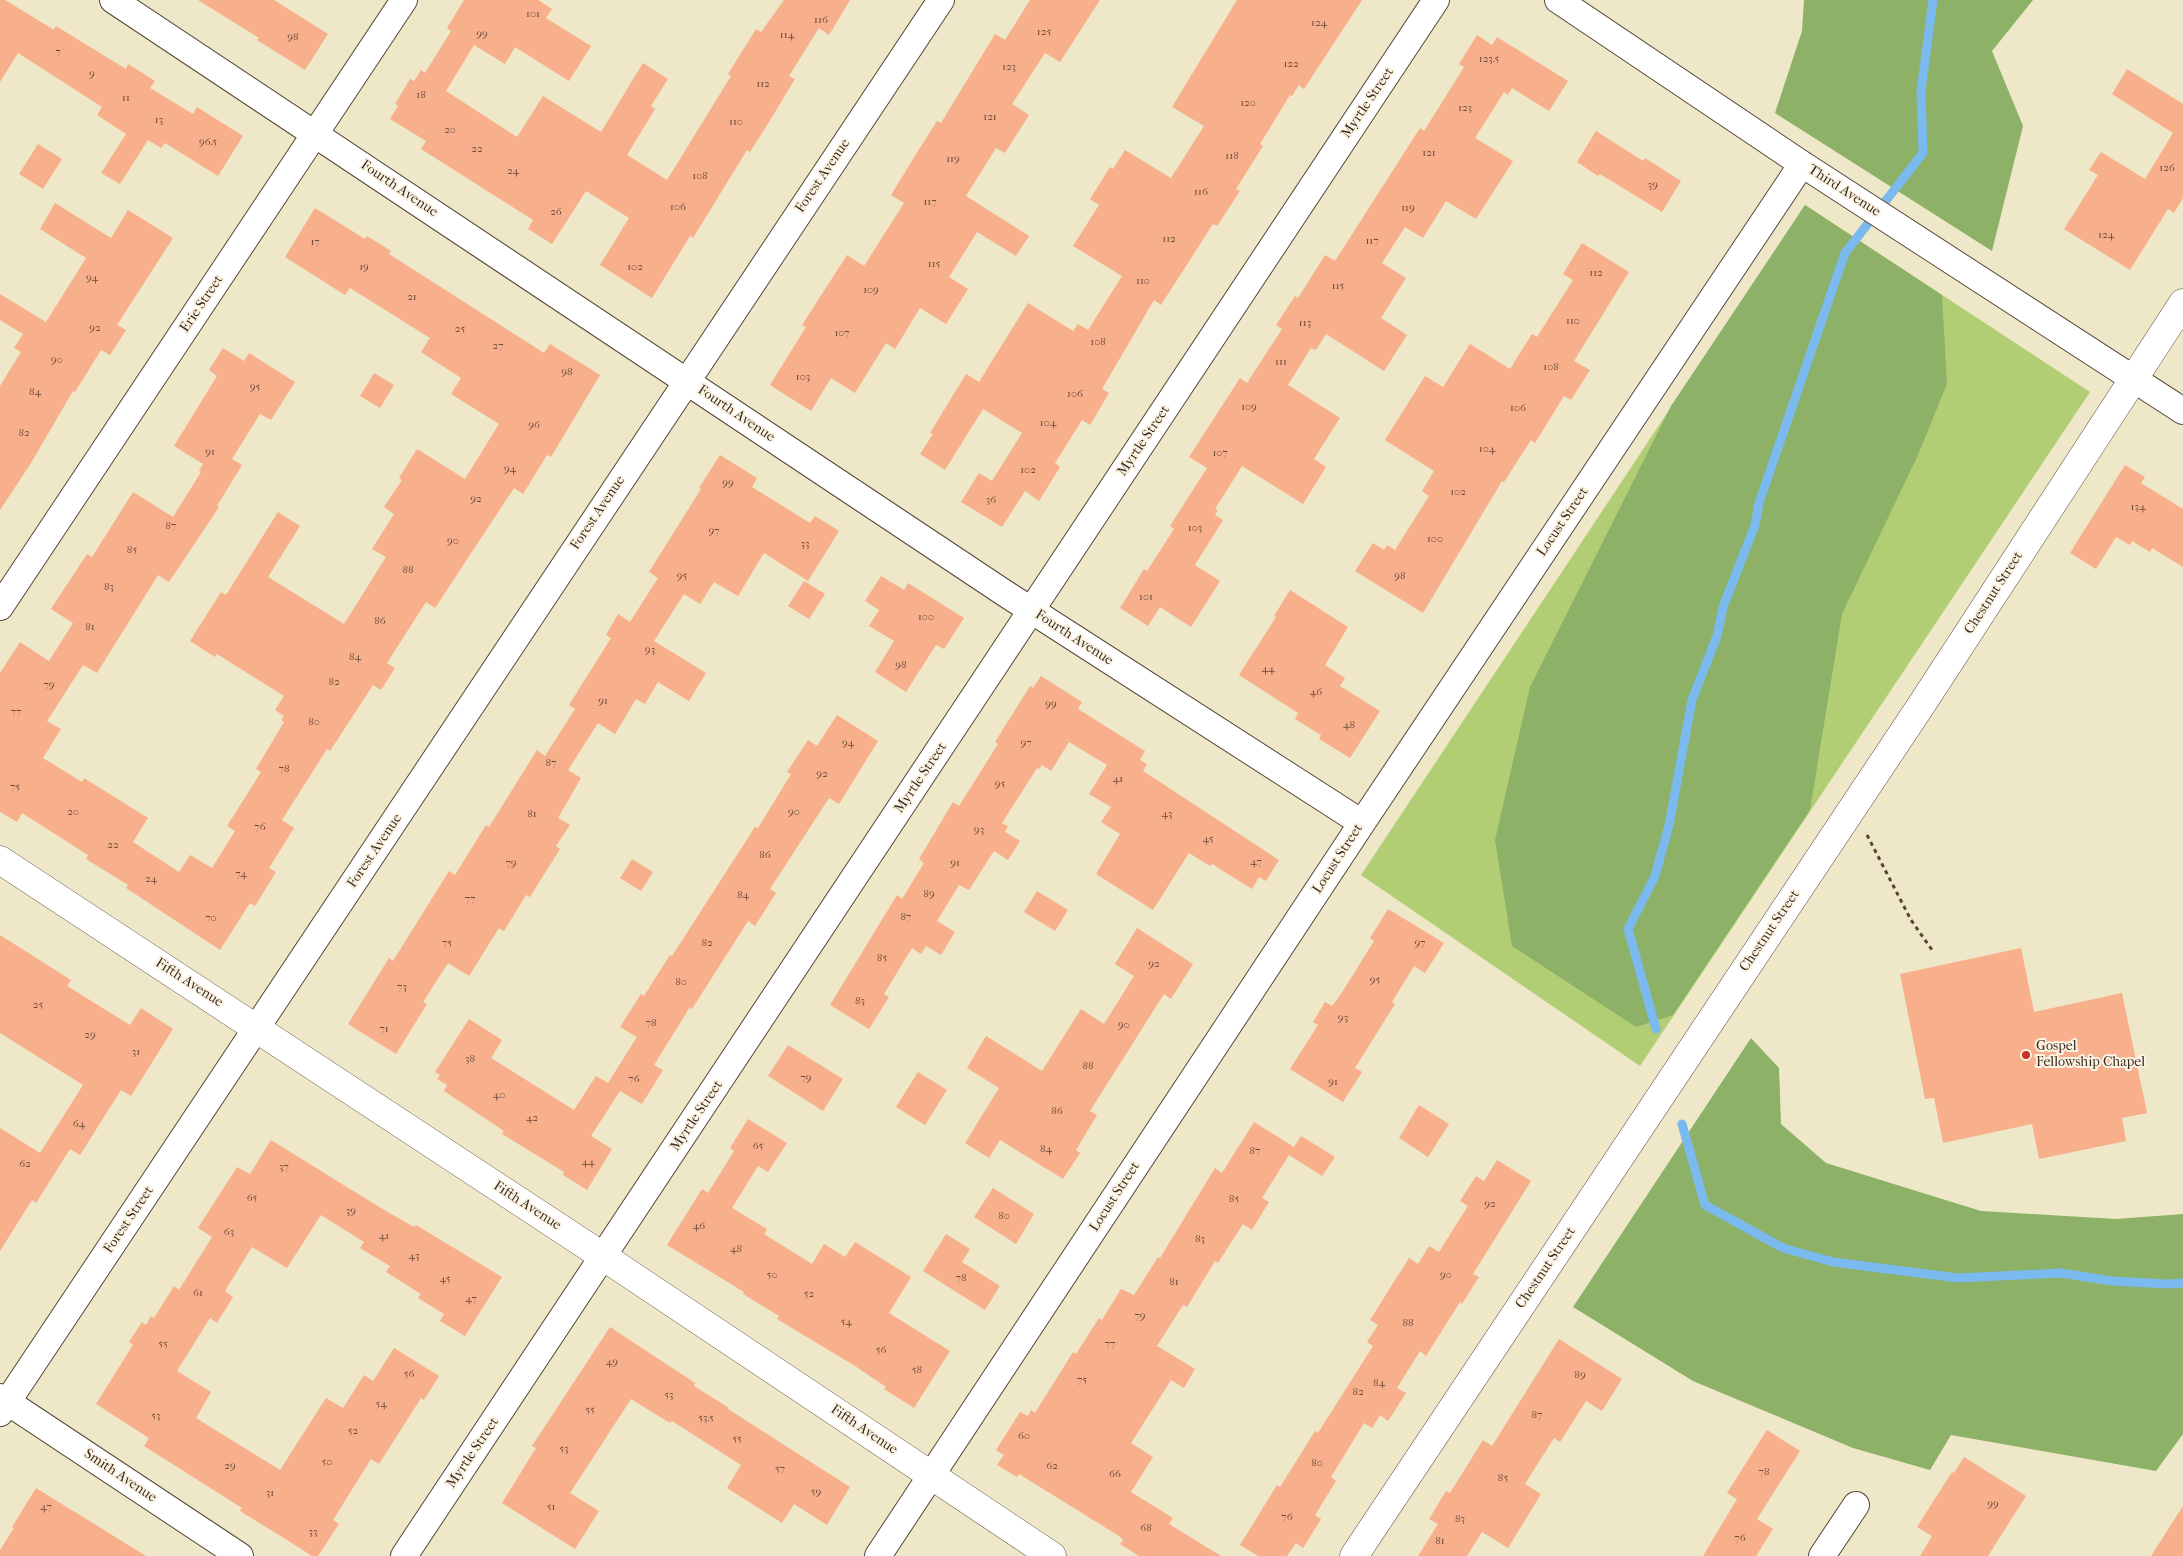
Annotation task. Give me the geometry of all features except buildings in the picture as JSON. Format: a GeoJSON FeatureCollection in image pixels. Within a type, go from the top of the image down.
{"type":"FeatureCollection","features":[{"type":"Feature","properties":{"kind":"street","name":"Fourth Avenue"},"geometry":{"type":"LineString","coordinates":[[113,0],[1032,611],[1362,823]]}},
{"type":"Feature","properties":{"kind":"street","name":"Erie Street"},"geometry":{"type":"LineString","coordinates":[[0,607],[404,0]]}},
{"type":"Feature","properties":{"kind":"street","name":"Forest Avenue"},"geometry":{"type":"LineString","coordinates":[[257,1028],[940,0]]}},
{"type":"Feature","properties":{"kind":"street","name":"Myrtle Street"},"geometry":{"type":"LineString","coordinates":[[404,1556],[1436,0]]}},
{"type":"Feature","properties":{"kind":"street","name":"Third Avenue"},"geometry":{"type":"LineString","coordinates":[[1558,0],[1802,164],[2183,412]]}},
{"type":"Feature","properties":{"kind":"street","name":"Locust Street"},"geometry":{"type":"LineString","coordinates":[[878,1556],[1362,823],[1802,164]]}},
{"type":"Feature","properties":{"kind":"street","name":"Chestnut Street"},"geometry":{"type":"LineString","coordinates":[[1354,1556],[1853,807],[2183,303]]}},
{"type":"Feature","properties":{"kind":"street","name":"Fifth Avenue"},"geometry":{"type":"LineString","coordinates":[[0,860],[604,1257],[1052,1556]]}},
{"type":"Feature","properties":{"kind":"street","name":"Forest Street"},"geometry":{"type":"LineString","coordinates":[[3,1404],[257,1028]]}},
{"type":"Feature","properties":{"kind":"street","name":"Smith Avenue"},"geometry":{"type":"LineString","coordinates":[[3,1404],[240,1556]]}},
{"type":"Feature","properties":{"kind":"street"},"geometry":{"type":"LineString","coordinates":[[1822,1556],[1856,1505]]}},
{"type":"Feature","properties":{"kind":"path"},"geometry":{"type":"LineString","coordinates":[[1853,807],[1910,920],[1932,950]]}},
{"type":"Feature","properties":{"kind":"green space"},"geometry":{"type":"Polygon","coordinates":[[[1804,0],[2033,0],[1992,51],[2023,126],[1992,251],[1775,113],[1802,31],[1804,0]]]}},
{"type":"Feature","properties":{"kind":"green space"},"geometry":{"type":"Polygon","coordinates":[[[1805,205],[2090,392],[1640,1066],[1361,875],[1805,205]]]}},
{"type":"Feature","properties":{"kind":"green space"},"geometry":{"type":"Polygon","coordinates":[[[1805,205],[1942,295],[1947,384],[1918,455],[1842,614],[1810,810],[1673,1015],[1636,1027],[1512,946],[1495,840],[1530,687],[1671,406],[1805,205]]]}},
{"type":"Feature","properties":{"kind":"green space"},"geometry":{"type":"Polygon","coordinates":[[[1751,1038],[1779,1068],[1781,1124],[1826,1163],[1981,1211],[2116,1219],[2183,1214],[2183,1434],[2156,1471],[1951,1435],[1930,1470],[1853,1448],[1693,1381],[1573,1307],[1751,1038]]]}},
{"type":"Feature","properties":{"kind":"waterway"},"geometry":{"type":"LineString","coordinates":[[1656,1029],[1628,929],[1655,876],[1669,825],[1692,700],[1717,636],[1723,607],[1755,525],[1759,503],[1845,253],[1923,153],[1921,91],[1933,0]]}},
{"type":"Feature","properties":{"kind":"waterway"},"geometry":{"type":"LineString","coordinates":[[1682,1124],[1705,1205],[1783,1248],[1833,1262],[1958,1278],[2061,1273],[2112,1281],[2183,1283]]}},
{"type":"Feature","properties":{"kind":"place","name":"Gospel Fellowship Chapel"},"geometry":{"type":"Point","coordinates":[2026,1055]}}]}
